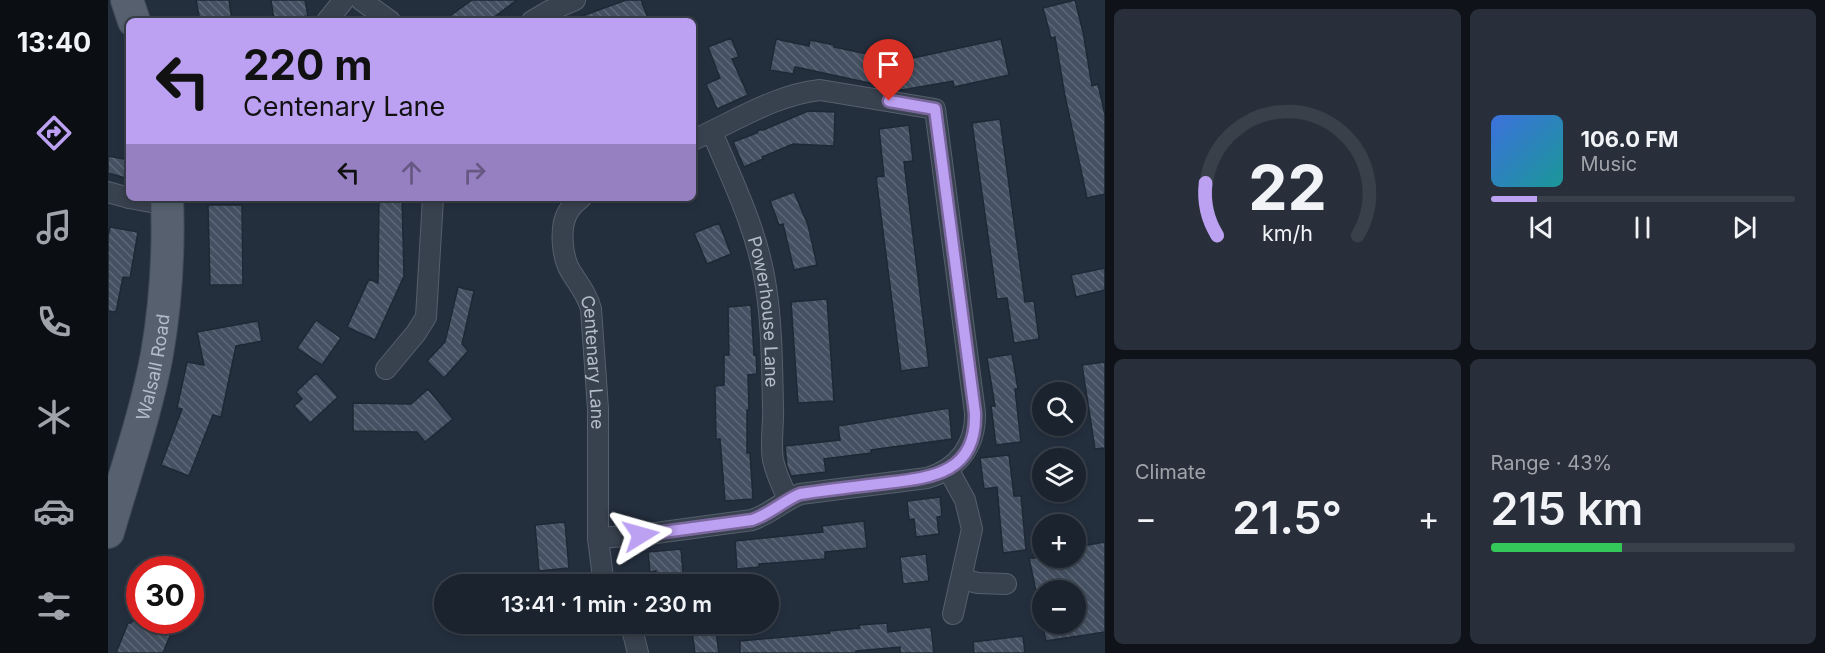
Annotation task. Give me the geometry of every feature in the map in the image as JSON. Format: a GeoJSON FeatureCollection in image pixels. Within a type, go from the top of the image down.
{"type":"FeatureCollection","features":[{"type":"Feature","properties":{"kind":"main road"},"geometry":{"type":"LineString","coordinates":[[127,0],[133,18]]}},
{"type":"Feature","properties":{"kind":"main road","name":"Walsall Road"},"geometry":{"type":"LineString","coordinates":[[108,532],[149,393],[157,354],[168,265],[167,202]]}},
{"type":"Feature","properties":{"kind":"street"},"geometry":{"type":"LineString","coordinates":[[329,18],[344,0]]}},
{"type":"Feature","properties":{"kind":"street"},"geometry":{"type":"LineString","coordinates":[[361,0],[386,18]]}},
{"type":"Feature","properties":{"kind":"street"},"geometry":{"type":"LineString","coordinates":[[537,18],[575,0]]}},
{"type":"Feature","properties":{"kind":"street"},"geometry":{"type":"LineString","coordinates":[[598,538],[641,535],[752,520],[765,516],[788,499],[800,494],[927,478],[948,469],[957,462],[965,453],[972,438],[975,424],[935,109],[820,90],[811,91],[779,99],[696,139]]}},
{"type":"Feature","properties":{"kind":"street","name":"Powerhouse Lane"},"geometry":{"type":"LineString","coordinates":[[712,132],[739,196],[761,261],[766,287],[770,335],[774,421],[772,458],[788,499]]}},
{"type":"Feature","properties":{"kind":"street"},"geometry":{"type":"LineString","coordinates":[[108,192],[126,197]]}},
{"type":"Feature","properties":{"kind":"street"},"geometry":{"type":"LineString","coordinates":[[386,369],[416,333],[426,317],[433,201]]}},
{"type":"Feature","properties":{"kind":"street","name":"Centenary Lane"},"geometry":{"type":"LineString","coordinates":[[578,201],[567,213],[564,223],[565,261],[588,296],[591,309],[598,409],[598,538],[602,574]]}},
{"type":"Feature","properties":{"kind":"street"},"geometry":{"type":"LineString","coordinates":[[948,469],[965,500],[972,529],[953,614]]}},
{"type":"Feature","properties":{"kind":"street"},"geometry":{"type":"LineString","coordinates":[[962,579],[978,583],[1006,584]]}},
{"type":"Feature","properties":{"kind":"street"},"geometry":{"type":"LineString","coordinates":[[633,634],[638,653]]}},
{"type":"Feature","properties":{"kind":"building"},"geometry":{"type":"Polygon","coordinates":[[[196,0],[229,0],[232,18],[199,18],[196,0]]]}},
{"type":"Feature","properties":{"kind":"building"},"geometry":{"type":"Polygon","coordinates":[[[271,0],[305,0],[308,16],[274,18],[271,0]]]}},
{"type":"Feature","properties":{"kind":"building"},"geometry":{"type":"Polygon","coordinates":[[[472,0],[517,0],[493,18],[447,18],[472,0]]]}},
{"type":"Feature","properties":{"kind":"building"},"geometry":{"type":"Polygon","coordinates":[[[626,0],[641,0],[648,18],[577,18],[626,0]]]}},
{"type":"Feature","properties":{"kind":"building"},"geometry":{"type":"Polygon","coordinates":[[[1075,0],[1092,86],[1098,84],[1105,115],[1105,194],[1087,198],[1055,37],[1051,38],[1043,8],[1075,0]]]}},
{"type":"Feature","properties":{"kind":"building"},"geometry":{"type":"Polygon","coordinates":[[[731,38],[739,57],[732,59],[748,95],[717,109],[706,84],[720,78],[708,47],[731,38]]]}},
{"type":"Feature","properties":{"kind":"building"},"geometry":{"type":"Polygon","coordinates":[[[776,39],[809,46],[810,40],[899,61],[1001,39],[1009,75],[954,87],[953,81],[902,90],[795,67],[793,74],[770,70],[776,39]]]}},
{"type":"Feature","properties":{"kind":"building"},"geometry":{"type":"Polygon","coordinates":[[[808,111],[835,112],[834,146],[793,144],[744,167],[733,142],[808,111]]]}},
{"type":"Feature","properties":{"kind":"building"},"geometry":{"type":"Polygon","coordinates":[[[1000,119],[1025,302],[1034,301],[1039,339],[1014,343],[1007,298],[997,299],[972,123],[1000,119]]]}},
{"type":"Feature","properties":{"kind":"building"},"geometry":{"type":"Polygon","coordinates":[[[909,125],[913,161],[904,162],[929,367],[901,371],[876,177],[884,176],[879,129],[909,125]]]}},
{"type":"Feature","properties":{"kind":"building"},"geometry":{"type":"Polygon","coordinates":[[[108,156],[126,159],[126,178],[108,173],[108,156]]]}},
{"type":"Feature","properties":{"kind":"building"},"geometry":{"type":"Polygon","coordinates":[[[794,192],[808,225],[817,265],[794,270],[783,224],[779,225],[770,201],[794,192]]]}},
{"type":"Feature","properties":{"kind":"building"},"geometry":{"type":"Polygon","coordinates":[[[379,201],[402,201],[404,276],[375,340],[347,327],[369,279],[378,283],[379,201]]]}},
{"type":"Feature","properties":{"kind":"building"},"geometry":{"type":"Polygon","coordinates":[[[208,205],[242,205],[243,285],[210,285],[208,205]]]}},
{"type":"Feature","properties":{"kind":"building"},"geometry":{"type":"Polygon","coordinates":[[[719,223],[731,254],[707,264],[694,233],[719,223]]]}},
{"type":"Feature","properties":{"kind":"building"},"geometry":{"type":"Polygon","coordinates":[[[110,227],[138,232],[130,278],[123,277],[116,312],[108,311],[110,227]]]}},
{"type":"Feature","properties":{"kind":"building"},"geometry":{"type":"Polygon","coordinates":[[[1105,268],[1105,290],[1076,297],[1071,275],[1105,268]]]}},
{"type":"Feature","properties":{"kind":"building"},"geometry":{"type":"Polygon","coordinates":[[[458,287],[474,291],[462,344],[468,351],[444,378],[427,361],[445,342],[458,287]]]}},
{"type":"Feature","properties":{"kind":"building"},"geometry":{"type":"Polygon","coordinates":[[[827,299],[834,401],[798,403],[791,302],[827,299]]]}},
{"type":"Feature","properties":{"kind":"building"},"geometry":{"type":"Polygon","coordinates":[[[751,305],[757,374],[748,375],[747,453],[750,453],[753,499],[725,501],[720,439],[716,439],[715,386],[724,385],[724,355],[729,355],[728,307],[751,305]]]}},
{"type":"Feature","properties":{"kind":"building"},"geometry":{"type":"Polygon","coordinates":[[[316,320],[341,338],[322,365],[297,348],[316,320]]]}},
{"type":"Feature","properties":{"kind":"building"},"geometry":{"type":"Polygon","coordinates":[[[258,321],[262,341],[236,346],[221,417],[213,415],[189,476],[161,465],[182,409],[177,408],[187,362],[204,365],[197,332],[258,321]]]}},
{"type":"Feature","properties":{"kind":"building"},"geometry":{"type":"Polygon","coordinates":[[[1012,354],[1018,389],[1015,389],[1021,442],[996,445],[991,406],[995,406],[987,358],[1012,354]]]}},
{"type":"Feature","properties":{"kind":"building"},"geometry":{"type":"Polygon","coordinates":[[[1105,362],[1105,448],[1095,449],[1082,365],[1105,362]]]}},
{"type":"Feature","properties":{"kind":"building"},"geometry":{"type":"Polygon","coordinates":[[[316,373],[338,397],[310,423],[294,406],[302,399],[296,392],[316,373]]]}},
{"type":"Feature","properties":{"kind":"building"},"geometry":{"type":"Polygon","coordinates":[[[428,389],[453,419],[425,442],[417,432],[353,431],[353,403],[411,404],[428,389]]]}},
{"type":"Feature","properties":{"kind":"building"},"geometry":{"type":"Polygon","coordinates":[[[949,408],[952,439],[824,459],[826,472],[791,476],[787,466],[785,446],[840,440],[838,426],[949,408]]]}},
{"type":"Feature","properties":{"kind":"building"},"geometry":{"type":"Polygon","coordinates":[[[1009,455],[1014,496],[1021,496],[1026,550],[1003,553],[997,487],[984,489],[980,458],[1009,455]]]}},
{"type":"Feature","properties":{"kind":"building"},"geometry":{"type":"Polygon","coordinates":[[[940,497],[942,516],[937,517],[939,534],[916,537],[914,519],[909,520],[907,501],[940,497]]]}},
{"type":"Feature","properties":{"kind":"building"},"geometry":{"type":"Polygon","coordinates":[[[864,521],[867,548],[825,552],[825,559],[759,564],[759,567],[737,569],[735,541],[823,532],[822,526],[864,521]]]}},
{"type":"Feature","properties":{"kind":"building"},"geometry":{"type":"Polygon","coordinates":[[[565,522],[569,568],[539,571],[535,525],[565,522]]]}},
{"type":"Feature","properties":{"kind":"building"},"geometry":{"type":"Polygon","coordinates":[[[1105,542],[1105,632],[1046,641],[1044,634],[1086,634],[1086,580],[1034,580],[1029,558],[1032,558],[1032,568],[1086,568],[1086,545],[1105,542]]]}},
{"type":"Feature","properties":{"kind":"building"},"geometry":{"type":"Polygon","coordinates":[[[681,549],[683,574],[650,572],[648,552],[681,549]]]}},
{"type":"Feature","properties":{"kind":"building"},"geometry":{"type":"Polygon","coordinates":[[[926,554],[929,581],[903,584],[900,557],[926,554]]]}},
{"type":"Feature","properties":{"kind":"building"},"geometry":{"type":"Polygon","coordinates":[[[887,623],[888,632],[931,627],[934,653],[900,653],[900,647],[856,651],[856,653],[740,653],[740,641],[830,633],[829,631],[860,628],[859,625],[887,623]]]}},
{"type":"Feature","properties":{"kind":"building"},"geometry":{"type":"Polygon","coordinates":[[[126,628],[126,634],[171,634],[163,653],[116,653],[126,628]]]}},
{"type":"Feature","properties":{"kind":"building"},"geometry":{"type":"Polygon","coordinates":[[[692,634],[716,634],[719,653],[695,653],[692,634]]]}},
{"type":"Feature","properties":{"kind":"building"},"geometry":{"type":"Polygon","coordinates":[[[1023,636],[1025,653],[974,653],[973,642],[1023,636]]]}},
{"type":"Feature","properties":{"kind":"route"},"geometry":{"type":"LineString","coordinates":[[641,535],[752,520],[765,516],[788,499],[800,494],[927,478],[948,469],[965,453],[972,438],[975,413],[935,109],[889,101]]}}]}
